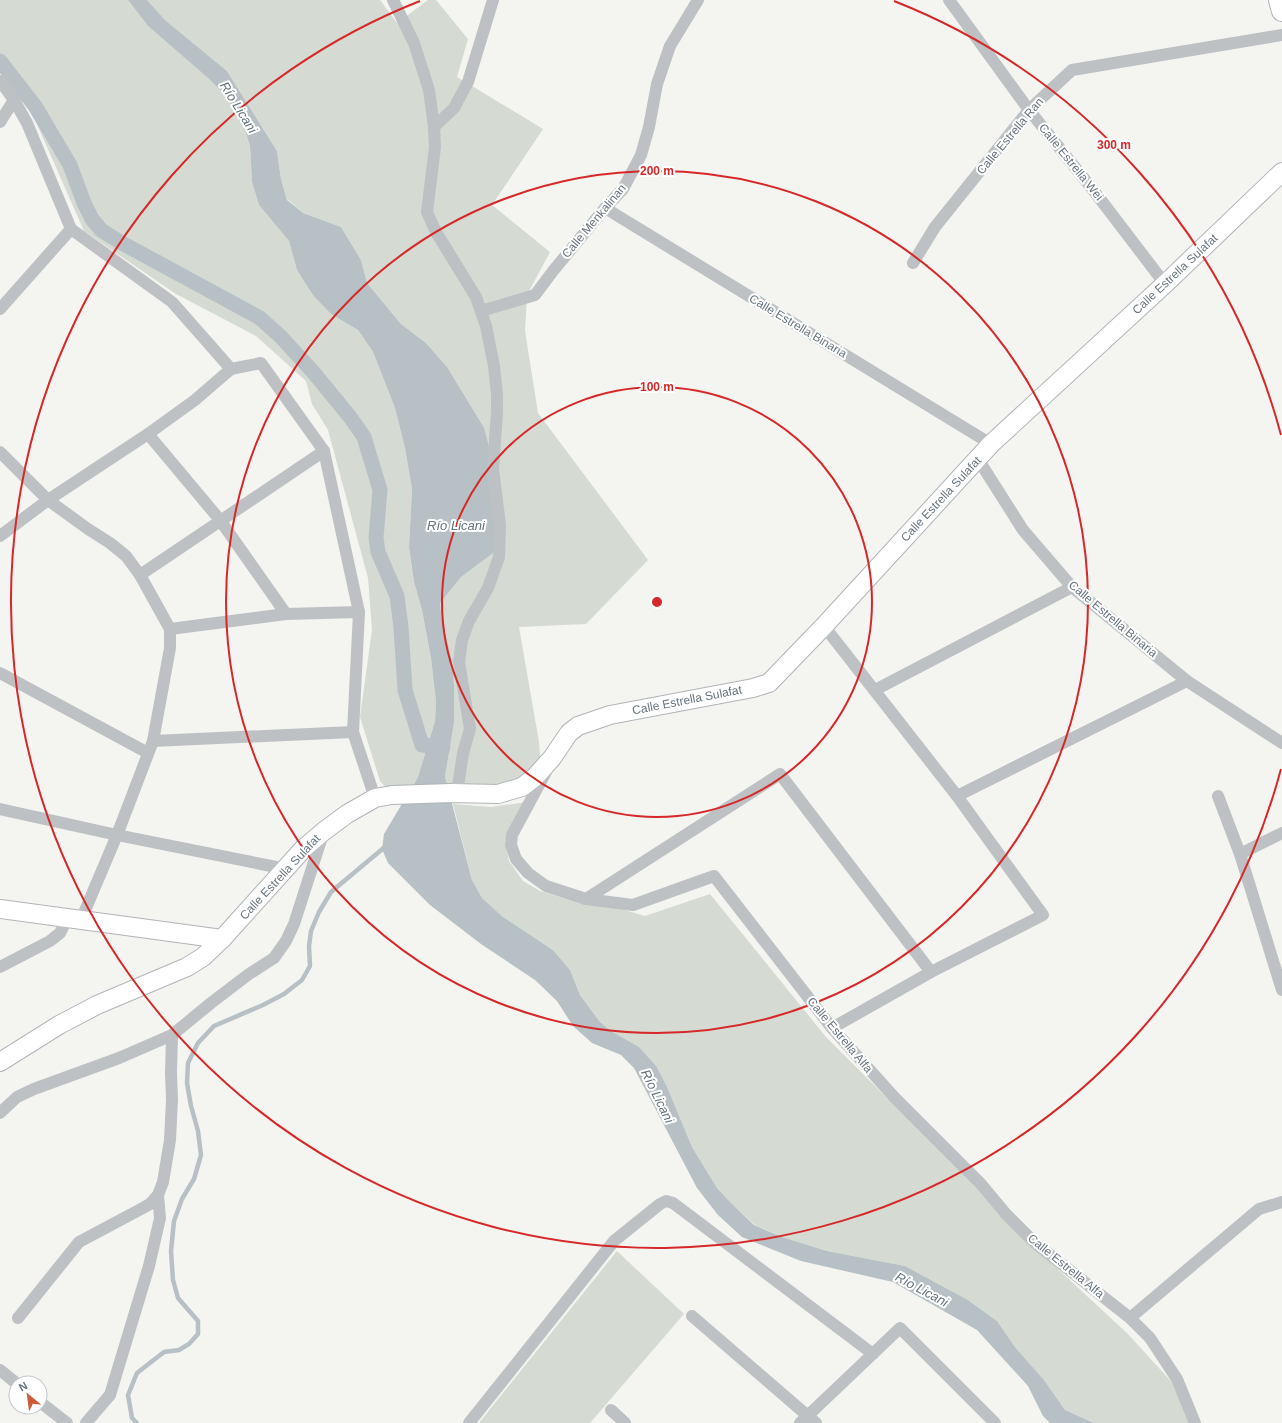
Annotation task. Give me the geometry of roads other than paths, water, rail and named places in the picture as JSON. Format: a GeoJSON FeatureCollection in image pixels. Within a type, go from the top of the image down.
{"type":"FeatureCollection","features":[{"type":"Feature","properties":{"kind":"main road"},"geometry":{"type":"LineString","coordinates":[[1278,0],[1282,11]]}},
{"type":"Feature","properties":{"kind":"street"},"geometry":{"type":"LineString","coordinates":[[393,0],[414,43],[429,90],[435,147],[427,212],[436,232],[476,297],[486,326],[494,366],[497,395],[493,469],[500,525],[499,557],[488,588],[468,621],[462,640],[459,662],[470,729],[454,793]]}},
{"type":"Feature","properties":{"kind":"street"},"geometry":{"type":"LineString","coordinates":[[434,127],[454,108],[468,82],[493,0]]}},
{"type":"Feature","properties":{"kind":"street","name":"Calle Estrella Wei"},"geometry":{"type":"LineString","coordinates":[[949,0],[1029,110],[1094,191],[1165,284]]}},
{"type":"Feature","properties":{"kind":"street","name":"Calle Menkalinan"},"geometry":{"type":"LineString","coordinates":[[481,311],[536,295],[553,271],[605,208],[623,189],[641,155],[649,127],[657,84],[670,46],[692,3]]}},
{"type":"Feature","properties":{"kind":"street","name":"Calle Estrella Ran"},"geometry":{"type":"LineString","coordinates":[[913,263],[935,227],[1029,110],[1072,70],[1282,35]]}},
{"type":"Feature","properties":{"kind":"street"},"geometry":{"type":"LineString","coordinates":[[0,80],[14,100],[27,123],[71,229],[172,302],[231,369]]}},
{"type":"Feature","properties":{"kind":"street"},"geometry":{"type":"LineString","coordinates":[[0,122],[14,100]]}},
{"type":"Feature","properties":{"kind":"street","name":"Calle Estrella Sulafat"},"geometry":{"type":"LineString","coordinates":[[0,1062],[59,1025],[97,1005],[187,967],[203,957],[222,939],[304,848],[347,814],[384,797],[454,793],[498,794],[522,787],[535,777],[552,758],[569,733],[578,726],[610,715],[753,688],[769,683],[824,626],[991,444],[1165,284],[1282,172]]}},
{"type":"Feature","properties":{"kind":"street","name":"Calle Estrella Binaria"},"geometry":{"type":"LineString","coordinates":[[605,208],[991,444]]}},
{"type":"Feature","properties":{"kind":"street"},"geometry":{"type":"LineString","coordinates":[[0,308],[71,229]]}},
{"type":"Feature","properties":{"kind":"street"},"geometry":{"type":"LineString","coordinates":[[0,536],[48,500],[148,434],[195,400],[231,369],[261,363],[324,450],[359,612],[353,732],[384,797]]}},
{"type":"Feature","properties":{"kind":"street"},"geometry":{"type":"LineString","coordinates":[[148,434],[220,520],[286,614]]}},
{"type":"Feature","properties":{"kind":"street"},"geometry":{"type":"LineString","coordinates":[[140,575],[324,450]]}},
{"type":"Feature","properties":{"kind":"street"},"geometry":{"type":"LineString","coordinates":[[0,452],[48,500],[110,543],[126,556],[140,575],[170,629],[171,636],[153,740],[117,835],[74,919],[50,941],[0,967]]}},
{"type":"Feature","properties":{"kind":"street","name":"Calle Estrella Binaria"},"geometry":{"type":"LineString","coordinates":[[978,459],[1023,530],[1072,586],[1187,681],[1279,738]]}},
{"type":"Feature","properties":{"kind":"street"},"geometry":{"type":"LineString","coordinates":[[875,690],[1072,586]]}},
{"type":"Feature","properties":{"kind":"street"},"geometry":{"type":"LineString","coordinates":[[170,629],[286,614],[359,612]]}},
{"type":"Feature","properties":{"kind":"street"},"geometry":{"type":"LineString","coordinates":[[824,626],[957,796],[1044,915],[931,972],[832,1028]]}},
{"type":"Feature","properties":{"kind":"street"},"geometry":{"type":"LineString","coordinates":[[0,673],[148,753]]}},
{"type":"Feature","properties":{"kind":"street"},"geometry":{"type":"LineString","coordinates":[[957,796],[1187,681]]}},
{"type":"Feature","properties":{"kind":"street"},"geometry":{"type":"LineString","coordinates":[[153,740],[353,732]]}},
{"type":"Feature","properties":{"kind":"street","name":"Calle Estrella Alfa"},"geometry":{"type":"LineString","coordinates":[[552,758],[537,790],[512,835],[511,845],[516,859],[528,873],[546,886],[586,899],[634,905],[714,876],[832,1028],[894,1098],[981,1184],[1016,1224],[1035,1242],[1130,1318],[1150,1338],[1177,1379],[1195,1423]]}},
{"type":"Feature","properties":{"kind":"street"},"geometry":{"type":"LineString","coordinates":[[586,899],[780,774],[931,972]]}},
{"type":"Feature","properties":{"kind":"street"},"geometry":{"type":"LineString","coordinates":[[1218,796],[1240,854],[1282,990]]}},
{"type":"Feature","properties":{"kind":"street"},"geometry":{"type":"LineString","coordinates":[[0,809],[117,835],[286,869]]}},
{"type":"Feature","properties":{"kind":"street"},"geometry":{"type":"LineString","coordinates":[[0,1113],[17,1097],[34,1088],[118,1058],[172,1035],[217,998],[249,974],[274,958],[286,941],[294,924],[324,831]]}},
{"type":"Feature","properties":{"kind":"street"},"geometry":{"type":"LineString","coordinates":[[1240,854],[1282,833]]}},
{"type":"Feature","properties":{"kind":"street"},"geometry":{"type":"LineString","coordinates":[[0,910],[222,939]]}},
{"type":"Feature","properties":{"kind":"street"},"geometry":{"type":"LineString","coordinates":[[18,1318],[79,1242],[150,1204],[158,1195],[163,1182],[170,1140],[172,1100],[172,1035]]}},
{"type":"Feature","properties":{"kind":"street"},"geometry":{"type":"LineString","coordinates":[[86,1423],[110,1395],[148,1266],[160,1218],[158,1195]]}},
{"type":"Feature","properties":{"kind":"street"},"geometry":{"type":"LineString","coordinates":[[469,1423],[614,1240],[660,1204],[666,1201],[673,1203],[873,1354]]}},
{"type":"Feature","properties":{"kind":"street"},"geometry":{"type":"LineString","coordinates":[[1130,1318],[1259,1210],[1282,1202]]}},
{"type":"Feature","properties":{"kind":"street"},"geometry":{"type":"LineString","coordinates":[[692,1316],[808,1420],[900,1328],[995,1423]]}},
{"type":"Feature","properties":{"kind":"street"},"geometry":{"type":"LineString","coordinates":[[0,1370],[8,1376]]}},
{"type":"Feature","properties":{"kind":"street"},"geometry":{"type":"LineString","coordinates":[[48,1408],[67,1423]]}},
{"type":"Feature","properties":{"kind":"street"},"geometry":{"type":"LineString","coordinates":[[610,1410],[625,1423]]}},
{"type":"Feature","properties":{"kind":"water","name":"Río Licani"},"geometry":{"type":"Polygon","coordinates":[[[128,0],[147,0],[165,20],[227,71],[277,151],[281,179],[287,200],[303,213],[341,227],[361,260],[367,283],[401,324],[426,343],[447,367],[484,428],[492,458],[502,536],[492,554],[461,577],[440,603],[441,614],[452,661],[454,685],[454,723],[445,777],[472,880],[482,898],[503,917],[553,950],[570,970],[580,995],[600,1022],[611,1031],[639,1047],[656,1066],[668,1089],[692,1147],[717,1188],[754,1225],[782,1237],[827,1251],[905,1266],[968,1300],[997,1321],[1015,1347],[1044,1380],[1065,1410],[1094,1423],[1050,1423],[1043,1416],[1028,1386],[977,1330],[893,1282],[801,1261],[742,1237],[718,1215],[697,1188],[634,1068],[621,1055],[592,1043],[573,1026],[557,1001],[535,980],[481,944],[430,905],[388,863],[382,849],[384,834],[418,777],[435,721],[436,702],[431,658],[422,610],[414,582],[409,547],[412,489],[405,448],[395,408],[373,352],[358,330],[331,314],[313,295],[297,270],[289,241],[259,205],[252,182],[250,146],[244,127],[226,96],[209,79],[148,26],[128,0]]]}},
{"type":"Feature","properties":{"kind":"waterway"},"geometry":{"type":"LineString","coordinates":[[0,61],[35,106],[70,165],[84,203],[92,219],[101,230],[120,242],[260,318],[281,337],[314,373],[350,417],[364,437],[380,490],[376,538],[378,552],[397,596],[401,627],[405,690],[422,745],[443,747]]}},
{"type":"Feature","properties":{"kind":"waterway"},"geometry":{"type":"LineString","coordinates":[[137,1423],[132,1418],[128,1395],[137,1373],[164,1352],[179,1350],[189,1344],[198,1334],[198,1321],[178,1298],[173,1280],[171,1251],[174,1221],[182,1199],[194,1179],[201,1155],[198,1131],[191,1106],[187,1083],[188,1063],[198,1043],[214,1026],[263,1005],[284,994],[302,980],[310,966],[309,946],[311,931],[319,912],[331,892],[386,846]]}}]}
